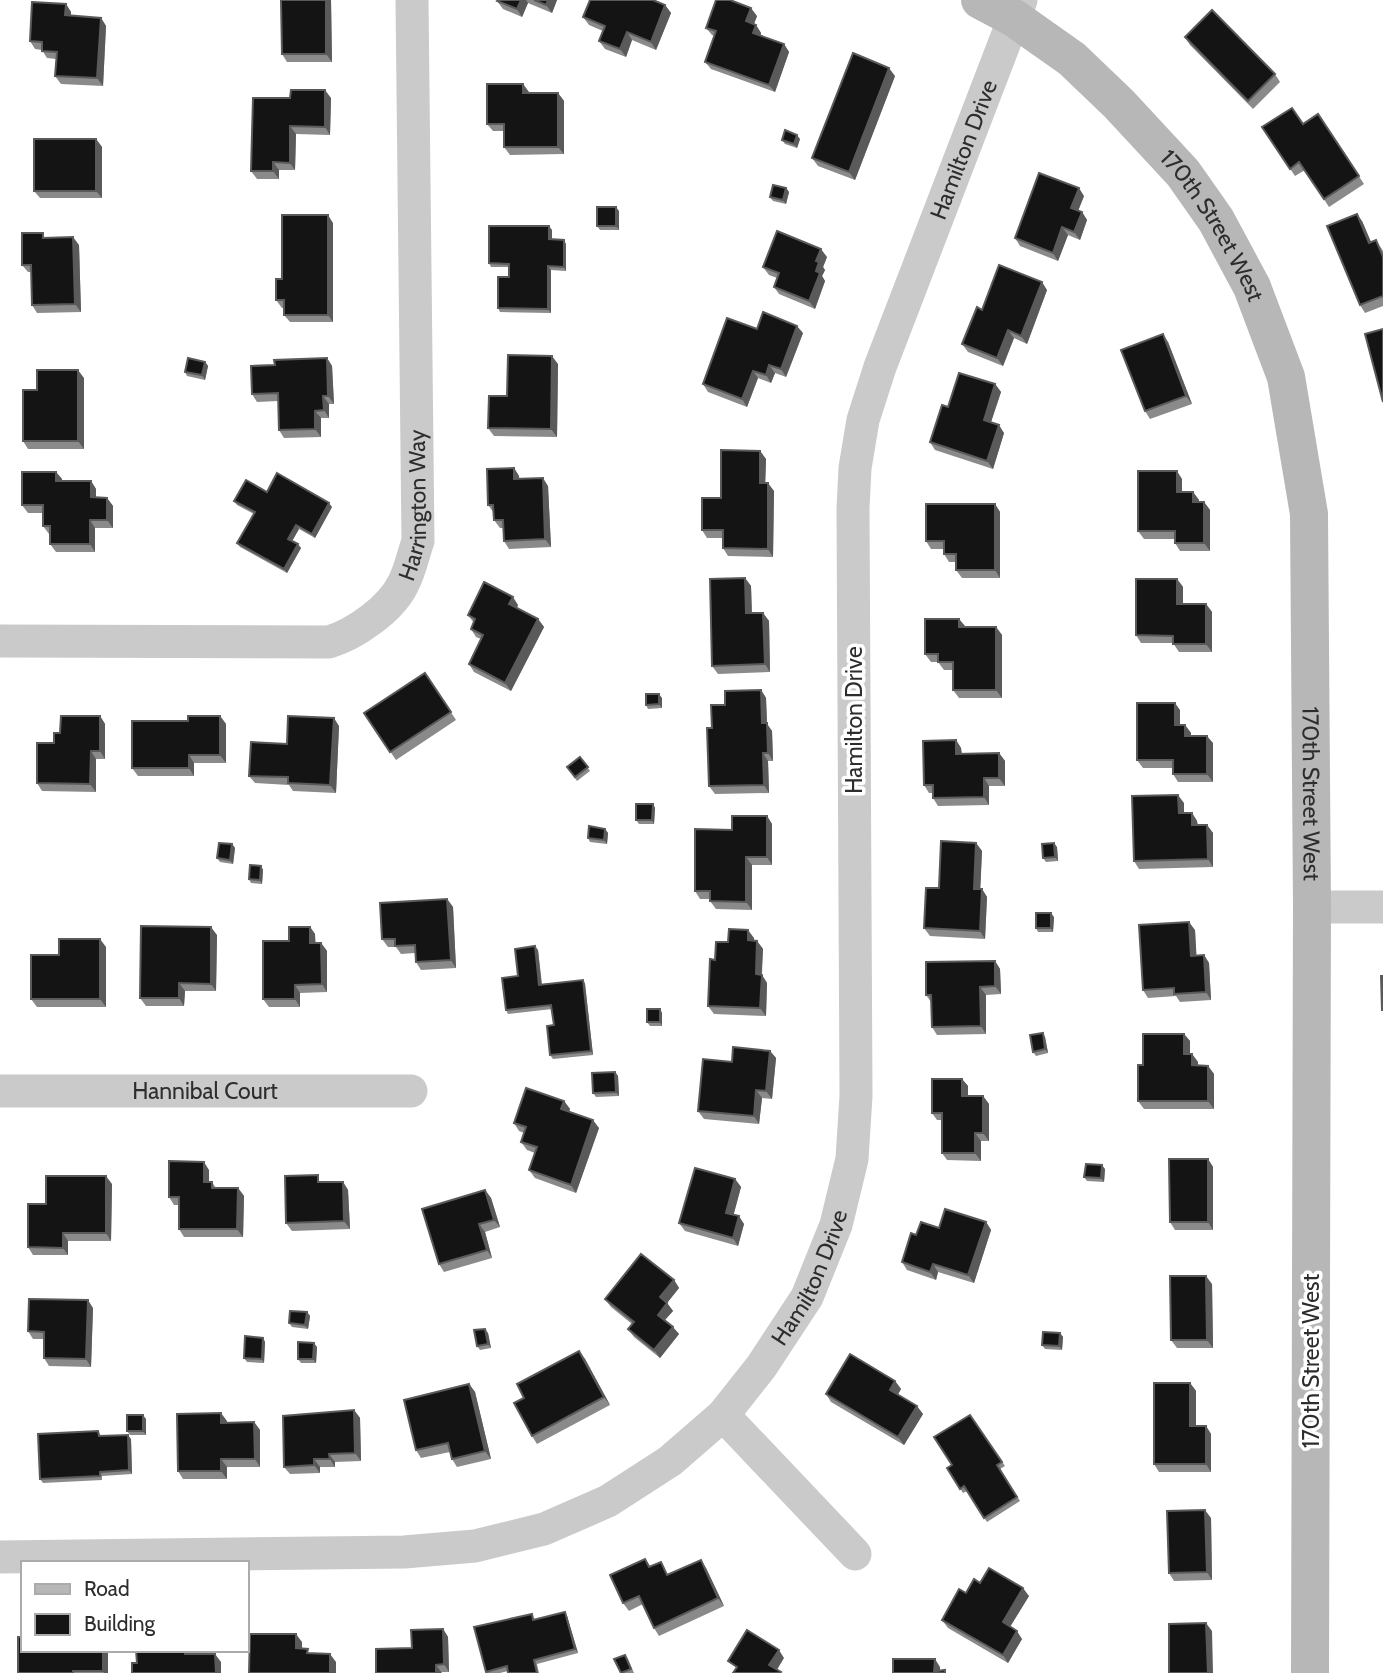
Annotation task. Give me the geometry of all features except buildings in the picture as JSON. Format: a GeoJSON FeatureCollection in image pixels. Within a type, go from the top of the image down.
{"type":"FeatureCollection","features":[{"type":"Feature","properties":{"kind":"street","name":"Harrington Way"},"geometry":{"type":"LineString","coordinates":[[0,641],[330,642],[349,636],[375,617],[402,586],[418,541],[412,0]]}},
{"type":"Feature","properties":{"kind":"street","name":"170th Street West"},"geometry":{"type":"LineString","coordinates":[[980,0],[1017,9],[1119,104],[1183,173],[1216,220],[1252,287],[1286,377],[1309,514],[1312,907],[1310,1673]]}},
{"type":"Feature","properties":{"kind":"street","name":"Hamilton Drive"},"geometry":{"type":"LineString","coordinates":[[0,1558],[404,1552],[475,1546],[544,1529],[608,1501],[670,1461],[723,1415],[761,1367],[807,1297],[836,1225],[852,1159],[856,1096],[855,468],[863,419],[880,367],[1017,9]]}},
{"type":"Feature","properties":{"kind":"street"},"geometry":{"type":"LineString","coordinates":[[1312,907],[1383,907]]}},
{"type":"Feature","properties":{"kind":"street","name":"Hannibal Court"},"geometry":{"type":"LineString","coordinates":[[0,1091],[411,1091]]}},
{"type":"Feature","properties":{"kind":"street"},"geometry":{"type":"LineString","coordinates":[[723,1415],[855,1554]]}}]}
